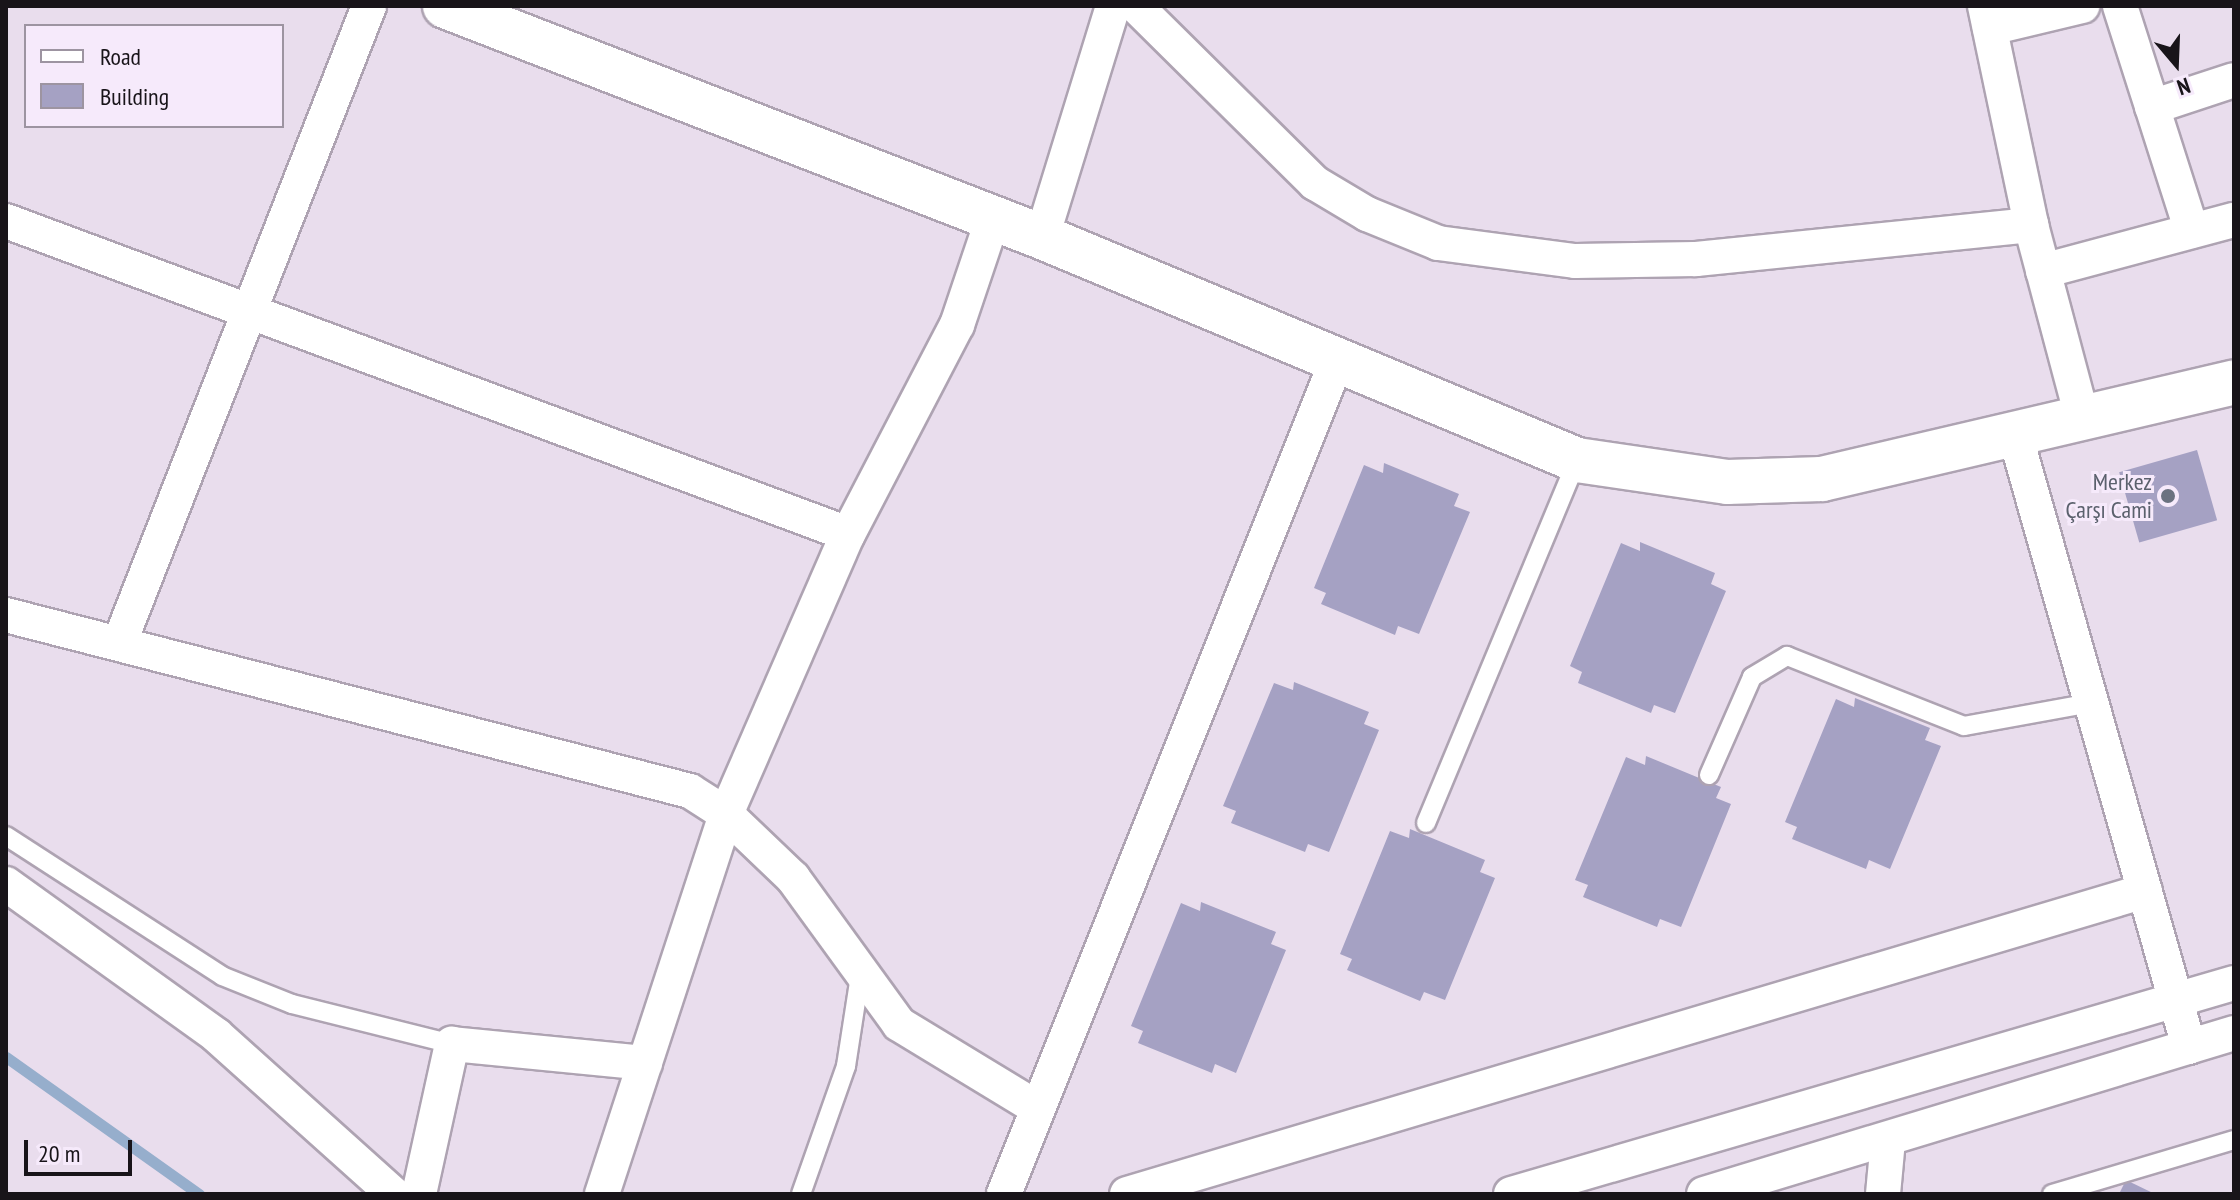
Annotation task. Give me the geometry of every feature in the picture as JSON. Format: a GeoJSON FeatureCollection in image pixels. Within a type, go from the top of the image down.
{"type":"FeatureCollection","features":[{"type":"Feature","properties":{"kind":"street"},"geometry":{"type":"LineString","coordinates":[[119,644],[247,310],[369,6]]}},
{"type":"Feature","properties":{"kind":"street"},"geometry":{"type":"LineString","coordinates":[[445,6],[1042,237],[1335,365],[1577,460],[1727,482],[1822,479],[2016,438],[2234,382]]}},
{"type":"Feature","properties":{"kind":"street"},"geometry":{"type":"LineString","coordinates":[[1042,237],[1113,6]]}},
{"type":"Feature","properties":{"kind":"street"},"geometry":{"type":"LineString","coordinates":[[1136,6],[1315,183],[1367,214],[1438,243],[1575,261],[1696,259],[2031,225]]}},
{"type":"Feature","properties":{"kind":"street"},"geometry":{"type":"LineString","coordinates":[[2082,6],[1987,17],[2031,225],[2083,421]]}},
{"type":"Feature","properties":{"kind":"street"},"geometry":{"type":"LineString","coordinates":[[2120,6],[2192,231]]}},
{"type":"Feature","properties":{"kind":"street"},"geometry":{"type":"LineString","coordinates":[[2152,107],[2234,80]]}},
{"type":"Feature","properties":{"kind":"street"},"geometry":{"type":"LineString","coordinates":[[602,1194],[726,814],[848,534],[957,325],[993,218]]}},
{"type":"Feature","properties":{"kind":"street"},"geometry":{"type":"LineString","coordinates":[[2043,271],[2234,220]]}},
{"type":"Feature","properties":{"kind":"street"},"geometry":{"type":"LineString","coordinates":[[6,221],[848,534]]}},
{"type":"Feature","properties":{"kind":"street"},"geometry":{"type":"LineString","coordinates":[[1004,1194],[1335,365]]}},
{"type":"Feature","properties":{"kind":"street"},"geometry":{"type":"LineString","coordinates":[[2016,438],[2189,1047]]}},
{"type":"Feature","properties":{"kind":"street"},"geometry":{"type":"LineString","coordinates":[[6,615],[690,791],[726,814],[793,878],[860,976],[899,1024],[1037,1108]]}},
{"type":"Feature","properties":{"kind":"street"},"geometry":{"type":"LineString","coordinates":[[6,884],[216,1035],[393,1194]]}},
{"type":"Feature","properties":{"kind":"street"},"geometry":{"type":"LineString","coordinates":[[1127,1194],[2145,891]]}},
{"type":"Feature","properties":{"kind":"street"},"geometry":{"type":"LineString","coordinates":[[1511,1194],[2234,983]]}},
{"type":"Feature","properties":{"kind":"street"},"geometry":{"type":"LineString","coordinates":[[1704,1194],[2234,1033]]}},
{"type":"Feature","properties":{"kind":"street"},"geometry":{"type":"LineString","coordinates":[[419,1194],[452,1044],[645,1063]]}},
{"type":"Feature","properties":{"kind":"street"},"geometry":{"type":"LineString","coordinates":[[1883,1194],[1888,1140]]}},
{"type":"Feature","properties":{"kind":"lane"},"geometry":{"type":"LineString","coordinates":[[1426,823],[1577,460]]}},
{"type":"Feature","properties":{"kind":"lane"},"geometry":{"type":"LineString","coordinates":[[1709,775],[1752,677],[1787,656],[1964,726],[2091,703]]}},
{"type":"Feature","properties":{"kind":"lane"},"geometry":{"type":"LineString","coordinates":[[6,836],[222,976],[292,1004],[452,1044]]}},
{"type":"Feature","properties":{"kind":"lane"},"geometry":{"type":"LineString","coordinates":[[801,1194],[846,1066],[860,976]]}},
{"type":"Feature","properties":{"kind":"lane"},"geometry":{"type":"LineString","coordinates":[[2052,1194],[2234,1140]]}},
{"type":"Feature","properties":{"kind":"building","name":"Merkez Çarşı Cami"},"geometry":{"type":"Polygon","coordinates":[[[2197,450],[2217,520],[2139,542],[2119,472],[2197,450]]]}},
{"type":"Feature","properties":{"kind":"building"},"geometry":{"type":"Polygon","coordinates":[[[1384,463],[1459,494],[1454,506],[1470,512],[1419,634],[1398,626],[1395,635],[1321,604],[1326,593],[1314,588],[1364,465],[1383,473],[1384,463]]]}},
{"type":"Feature","properties":{"kind":"building"},"geometry":{"type":"Polygon","coordinates":[[[1640,542],[1715,573],[1711,584],[1726,591],[1675,713],[1654,705],[1651,713],[1578,683],[1582,672],[1570,666],[1621,543],[1640,551],[1640,542]]]}},
{"type":"Feature","properties":{"kind":"building"},"geometry":{"type":"Polygon","coordinates":[[[1294,682],[1369,712],[1364,724],[1379,730],[1329,852],[1308,844],[1305,852],[1231,823],[1236,811],[1223,806],[1274,683],[1293,690],[1294,682]]]}},
{"type":"Feature","properties":{"kind":"building"},"geometry":{"type":"Polygon","coordinates":[[[1855,698],[1930,728],[1925,740],[1941,746],[1890,869],[1869,860],[1866,869],[1792,839],[1797,827],[1785,822],[1836,699],[1854,707],[1855,698]]]}},
{"type":"Feature","properties":{"kind":"building"},"geometry":{"type":"Polygon","coordinates":[[[1646,756],[1721,787],[1716,798],[1731,804],[1681,927],[1660,919],[1657,927],[1583,897],[1588,885],[1575,880],[1626,757],[1645,765],[1646,756]]]}},
{"type":"Feature","properties":{"kind":"building"},"geometry":{"type":"Polygon","coordinates":[[[1410,829],[1485,860],[1480,872],[1495,878],[1445,1000],[1424,992],[1420,1001],[1347,970],[1352,959],[1340,954],[1390,831],[1409,838],[1410,829]]]}},
{"type":"Feature","properties":{"kind":"building"},"geometry":{"type":"Polygon","coordinates":[[[1201,902],[1276,932],[1271,944],[1286,950],[1236,1073],[1215,1064],[1212,1073],[1138,1043],[1143,1031],[1131,1026],[1181,903],[1200,911],[1201,902]]]}},
{"type":"Feature","properties":{"kind":"building"},"geometry":{"type":"Polygon","coordinates":[[[2126,1180],[2155,1194],[2119,1194],[2126,1180]]]}},
{"type":"Feature","properties":{"kind":"waterway"},"geometry":{"type":"LineString","coordinates":[[6,1057],[199,1194]]}},
{"type":"Feature","properties":{"kind":"place","name":"Merkez Çarşı Cami"},"geometry":{"type":"Point","coordinates":[2168,496]}}]}
